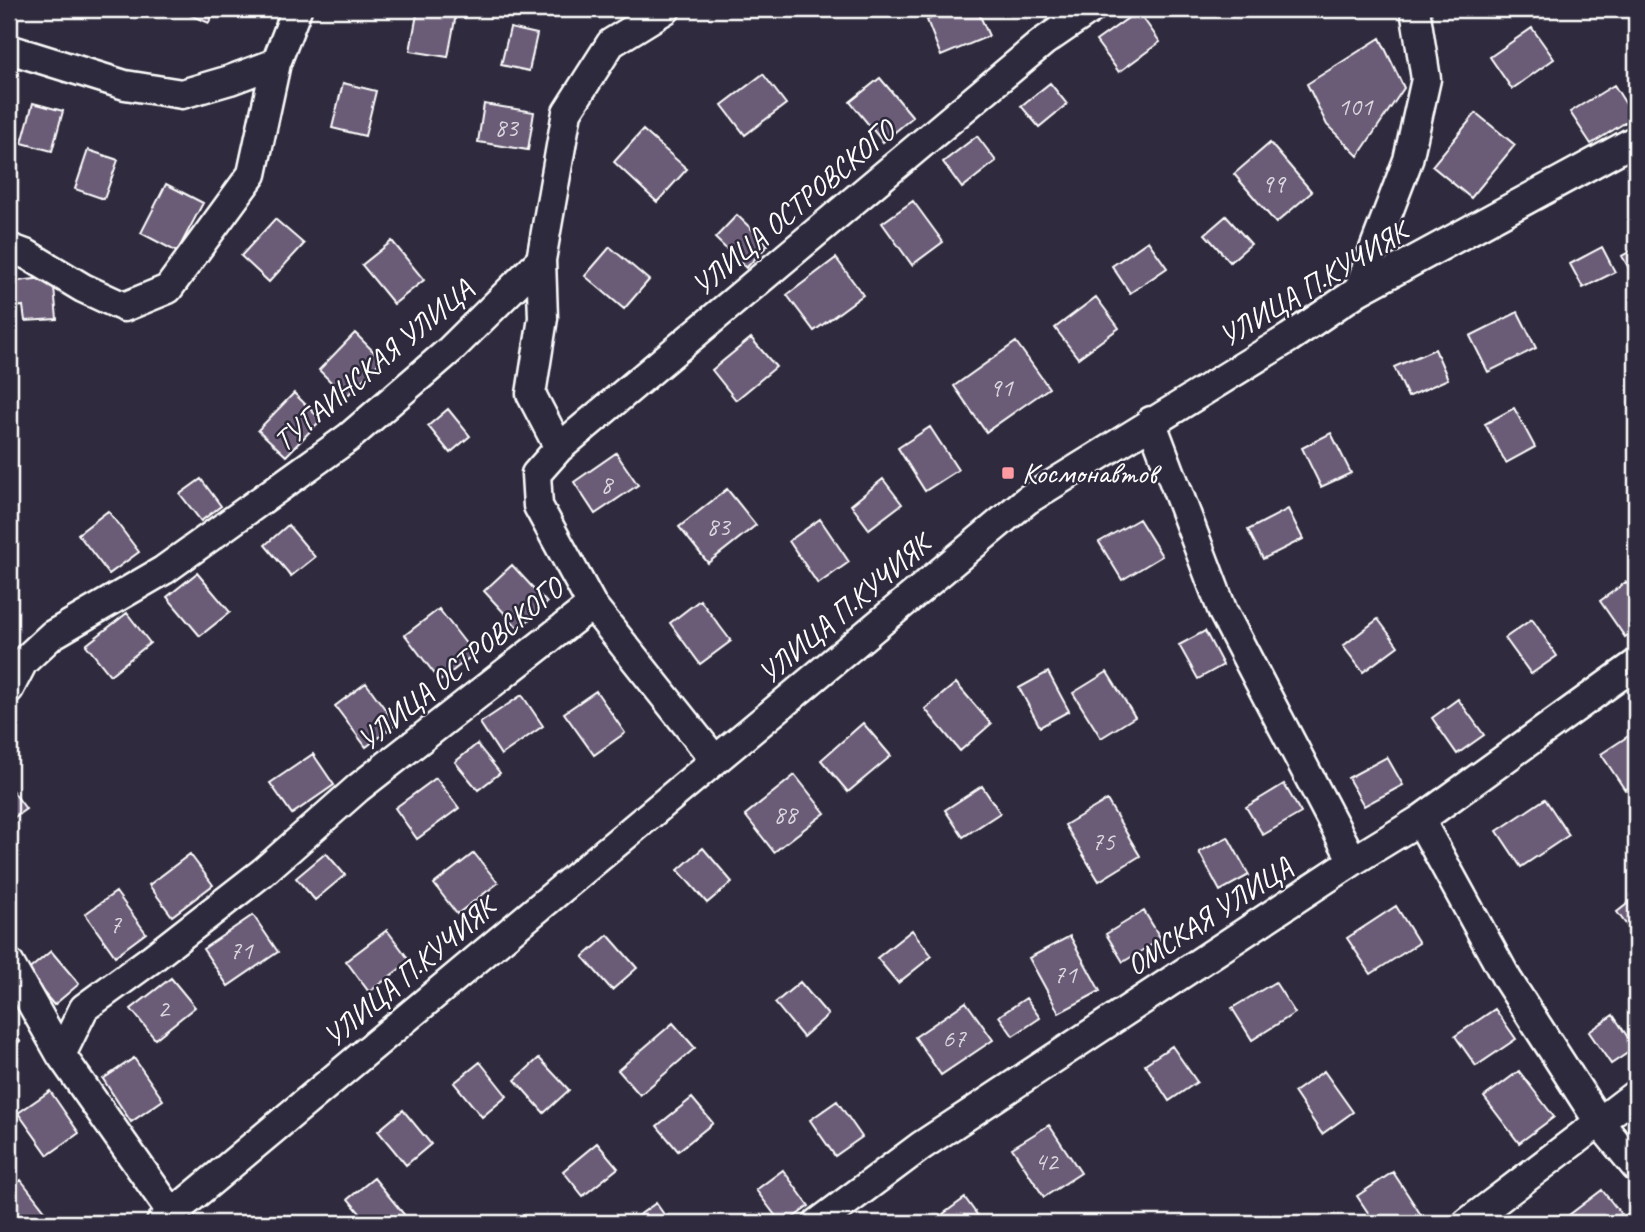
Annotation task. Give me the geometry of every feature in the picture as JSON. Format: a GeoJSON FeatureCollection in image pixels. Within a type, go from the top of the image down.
{"type":"FeatureCollection","features":[{"type":"Feature","properties":{"kind":"street"},"geometry":{"type":"LineString","coordinates":[[9,248],[124,307],[168,289],[251,174],[276,63],[297,9]]}},
{"type":"Feature","properties":{"kind":"street"},"geometry":{"type":"LineString","coordinates":[[559,448],[531,394],[542,318],[541,260],[567,112],[611,43],[666,9]]}},
{"type":"Feature","properties":{"kind":"street","name":"УЛИЦА ОСТРОВСКОГО"},"geometry":{"type":"LineString","coordinates":[[61,1055],[84,1008],[263,873],[358,788],[592,605],[538,506],[536,474],[559,448],[1043,42],[1091,9]]}},
{"type":"Feature","properties":{"kind":"street"},"geometry":{"type":"LineString","coordinates":[[1358,291],[1408,160],[1426,79],[1415,9]]}},
{"type":"Feature","properties":{"kind":"street"},"geometry":{"type":"LineString","coordinates":[[9,48],[125,85],[182,94],[276,63]]}},
{"type":"Feature","properties":{"kind":"street","name":"УЛИЦА П.КУЧИЯК"},"geometry":{"type":"LineString","coordinates":[[166,1218],[1027,500],[1289,338],[1358,291],[1636,140]]}},
{"type":"Feature","properties":{"kind":"street","name":"ТУГАИНСКАЯ УЛИЦА"},"geometry":{"type":"LineString","coordinates":[[9,689],[23,662],[51,635],[164,570],[348,438],[450,350],[541,260]]}},
{"type":"Feature","properties":{"kind":"street"},"geometry":{"type":"LineString","coordinates":[[1152,421],[1223,612],[1353,861]]}},
{"type":"Feature","properties":{"kind":"street"},"geometry":{"type":"LineString","coordinates":[[592,605],[715,760]]}},
{"type":"Feature","properties":{"kind":"street","name":"ОМСКАЯ УЛИЦА"},"geometry":{"type":"LineString","coordinates":[[818,1223],[921,1146],[1353,861],[1420,820],[1636,664]]}},
{"type":"Feature","properties":{"kind":"street"},"geometry":{"type":"LineString","coordinates":[[1420,820],[1507,979],[1599,1122],[1636,1167]]}},
{"type":"Feature","properties":{"kind":"street"},"geometry":{"type":"LineString","coordinates":[[9,964],[61,1055],[166,1218]]}},
{"type":"Feature","properties":{"kind":"street"},"geometry":{"type":"LineString","coordinates":[[1467,1223],[1636,1094]]}},
{"type":"Feature","properties":{"kind":"building"},"geometry":{"type":"Polygon","coordinates":[[[176,9],[215,9],[209,23],[176,9]]]}},
{"type":"Feature","properties":{"kind":"building"},"geometry":{"type":"Polygon","coordinates":[[[418,9],[457,9],[448,57],[410,51],[418,9]]]}},
{"type":"Feature","properties":{"kind":"building"},"geometry":{"type":"Polygon","coordinates":[[[955,9],[977,9],[989,36],[941,56],[927,20],[955,9]]]}},
{"type":"Feature","properties":{"kind":"building"},"geometry":{"type":"Polygon","coordinates":[[[1626,9],[1636,9],[1636,24],[1626,9]]]}},
{"type":"Feature","properties":{"kind":"building"},"geometry":{"type":"Polygon","coordinates":[[[1138,11],[1160,42],[1119,72],[1096,41],[1138,11]]]}},
{"type":"Feature","properties":{"kind":"building"},"geometry":{"type":"Polygon","coordinates":[[[510,28],[537,34],[529,71],[501,65],[510,28]]]}},
{"type":"Feature","properties":{"kind":"building"},"geometry":{"type":"Polygon","coordinates":[[[1532,28],[1554,59],[1512,89],[1490,57],[1532,28]]]}},
{"type":"Feature","properties":{"kind":"building"},"geometry":{"type":"Polygon","coordinates":[[[1380,38],[1404,88],[1358,156],[1327,125],[1307,84],[1380,38]]]}},
{"type":"Feature","properties":{"kind":"building"},"geometry":{"type":"Polygon","coordinates":[[[763,74],[786,104],[745,135],[722,105],[763,74]]]}},
{"type":"Feature","properties":{"kind":"building"},"geometry":{"type":"Polygon","coordinates":[[[880,78],[913,117],[883,142],[850,102],[880,78]]]}},
{"type":"Feature","properties":{"kind":"building"},"geometry":{"type":"Polygon","coordinates":[[[343,83],[376,91],[365,136],[332,128],[343,83]]]}},
{"type":"Feature","properties":{"kind":"building"},"geometry":{"type":"Polygon","coordinates":[[[1050,83],[1067,104],[1039,127],[1021,106],[1050,83]]]}},
{"type":"Feature","properties":{"kind":"building"},"geometry":{"type":"Polygon","coordinates":[[[1614,85],[1634,117],[1591,144],[1570,112],[1614,85]]]}},
{"type":"Feature","properties":{"kind":"building"},"geometry":{"type":"Polygon","coordinates":[[[33,103],[63,111],[52,151],[22,143],[33,103]]]}},
{"type":"Feature","properties":{"kind":"building"},"geometry":{"type":"Polygon","coordinates":[[[484,104],[534,112],[528,150],[478,142],[484,104]]]}},
{"type":"Feature","properties":{"kind":"building"},"geometry":{"type":"Polygon","coordinates":[[[1476,113],[1515,145],[1471,198],[1432,166],[1476,113]]]}},
{"type":"Feature","properties":{"kind":"building"},"geometry":{"type":"Polygon","coordinates":[[[643,130],[687,169],[657,202],[614,162],[643,130]]]}},
{"type":"Feature","properties":{"kind":"building"},"geometry":{"type":"Polygon","coordinates":[[[977,136],[996,161],[962,188],[943,162],[977,136]]]}},
{"type":"Feature","properties":{"kind":"building"},"geometry":{"type":"Polygon","coordinates":[[[1270,143],[1312,192],[1276,223],[1234,174],[1270,143]]]}},
{"type":"Feature","properties":{"kind":"building"},"geometry":{"type":"Polygon","coordinates":[[[88,150],[118,160],[104,199],[75,189],[88,150]]]}},
{"type":"Feature","properties":{"kind":"building"},"geometry":{"type":"Polygon","coordinates":[[[166,184],[203,203],[177,252],[141,233],[166,184]]]}},
{"type":"Feature","properties":{"kind":"building"},"geometry":{"type":"Polygon","coordinates":[[[913,201],[943,242],[912,265],[882,223],[913,201]]]}},
{"type":"Feature","properties":{"kind":"building"},"geometry":{"type":"Polygon","coordinates":[[[737,215],[768,245],[746,268],[715,238],[737,215]]]}},
{"type":"Feature","properties":{"kind":"building"},"geometry":{"type":"Polygon","coordinates":[[[1226,216],[1251,244],[1230,262],[1205,234],[1226,216]]]}},
{"type":"Feature","properties":{"kind":"building"},"geometry":{"type":"Polygon","coordinates":[[[275,219],[304,244],[269,282],[241,256],[275,219]]]}},
{"type":"Feature","properties":{"kind":"building"},"geometry":{"type":"Polygon","coordinates":[[[392,241],[424,280],[394,304],[362,265],[392,241]]]}},
{"type":"Feature","properties":{"kind":"building"},"geometry":{"type":"Polygon","coordinates":[[[1148,241],[1167,268],[1130,293],[1112,266],[1148,241]]]}},
{"type":"Feature","properties":{"kind":"building"},"geometry":{"type":"Polygon","coordinates":[[[610,247],[649,280],[624,309],[585,276],[610,247]]]}},
{"type":"Feature","properties":{"kind":"building"},"geometry":{"type":"Polygon","coordinates":[[[1602,247],[1615,272],[1583,288],[1570,264],[1602,247]]]}},
{"type":"Feature","properties":{"kind":"building"},"geometry":{"type":"Polygon","coordinates":[[[1636,248],[1636,281],[1622,256],[1636,248]]]}},
{"type":"Feature","properties":{"kind":"building"},"geometry":{"type":"Polygon","coordinates":[[[836,258],[863,295],[814,331],[787,295],[836,258]]]}},
{"type":"Feature","properties":{"kind":"building"},"geometry":{"type":"Polygon","coordinates":[[[53,277],[57,319],[25,321],[23,306],[9,308],[9,282],[53,277]]]}},
{"type":"Feature","properties":{"kind":"building"},"geometry":{"type":"Polygon","coordinates":[[[1096,297],[1119,328],[1078,358],[1055,328],[1096,297]]]}},
{"type":"Feature","properties":{"kind":"building"},"geometry":{"type":"Polygon","coordinates":[[[1518,312],[1536,348],[1488,372],[1470,336],[1518,312]]]}},
{"type":"Feature","properties":{"kind":"building"},"geometry":{"type":"Polygon","coordinates":[[[355,333],[382,360],[346,397],[319,370],[355,333]]]}},
{"type":"Feature","properties":{"kind":"building"},"geometry":{"type":"Polygon","coordinates":[[[751,338],[776,367],[736,400],[712,370],[751,338]]]}},
{"type":"Feature","properties":{"kind":"building"},"geometry":{"type":"Polygon","coordinates":[[[1016,342],[1049,388],[986,432],[954,386],[1016,342]]]}},
{"type":"Feature","properties":{"kind":"building"},"geometry":{"type":"Polygon","coordinates":[[[1435,349],[1448,379],[1408,397],[1394,367],[1435,349]]]}},
{"type":"Feature","properties":{"kind":"building"},"geometry":{"type":"Polygon","coordinates":[[[294,393],[321,420],[286,456],[258,430],[294,393]]]}},
{"type":"Feature","properties":{"kind":"building"},"geometry":{"type":"Polygon","coordinates":[[[1514,408],[1535,447],[1506,463],[1485,424],[1514,408]]]}},
{"type":"Feature","properties":{"kind":"building"},"geometry":{"type":"Polygon","coordinates":[[[448,409],[470,436],[450,453],[428,426],[448,409]]]}},
{"type":"Feature","properties":{"kind":"building"},"geometry":{"type":"Polygon","coordinates":[[[930,427],[958,470],[925,491],[898,448],[930,427]]]}},
{"type":"Feature","properties":{"kind":"building"},"geometry":{"type":"Polygon","coordinates":[[[1331,433],[1351,473],[1321,487],[1302,448],[1331,433]]]}},
{"type":"Feature","properties":{"kind":"building"},"geometry":{"type":"Polygon","coordinates":[[[616,453],[638,485],[595,514],[574,482],[616,453]]]}},
{"type":"Feature","properties":{"kind":"building"},"geometry":{"type":"Polygon","coordinates":[[[201,479],[221,506],[201,521],[180,494],[201,479]]]}},
{"type":"Feature","properties":{"kind":"building"},"geometry":{"type":"Polygon","coordinates":[[[883,479],[902,504],[869,529],[851,505],[883,479]]]}},
{"type":"Feature","properties":{"kind":"building"},"geometry":{"type":"Polygon","coordinates":[[[727,489],[756,525],[708,563],[679,527],[727,489]]]}},
{"type":"Feature","properties":{"kind":"building"},"geometry":{"type":"Polygon","coordinates":[[[1288,509],[1303,539],[1263,559],[1248,530],[1288,509]]]}},
{"type":"Feature","properties":{"kind":"building"},"geometry":{"type":"Polygon","coordinates":[[[108,511],[139,552],[109,574],[78,534],[108,511]]]}},
{"type":"Feature","properties":{"kind":"building"},"geometry":{"type":"Polygon","coordinates":[[[820,519],[849,562],[818,584],[789,541],[820,519]]]}},
{"type":"Feature","properties":{"kind":"building"},"geometry":{"type":"Polygon","coordinates":[[[1139,519],[1162,556],[1122,580],[1099,542],[1139,519]]]}},
{"type":"Feature","properties":{"kind":"building"},"geometry":{"type":"Polygon","coordinates":[[[288,525],[315,557],[291,576],[265,545],[288,525]]]}},
{"type":"Feature","properties":{"kind":"building"},"geometry":{"type":"Polygon","coordinates":[[[512,565],[547,603],[519,629],[484,591],[512,565]]]}},
{"type":"Feature","properties":{"kind":"building"},"geometry":{"type":"Polygon","coordinates":[[[197,573],[230,612],[200,636],[167,597],[197,573]]]}},
{"type":"Feature","properties":{"kind":"building"},"geometry":{"type":"Polygon","coordinates":[[[1626,582],[1636,596],[1636,629],[1625,637],[1600,601],[1626,582]]]}},
{"type":"Feature","properties":{"kind":"building"},"geometry":{"type":"Polygon","coordinates":[[[700,600],[731,641],[700,664],[670,623],[700,600]]]}},
{"type":"Feature","properties":{"kind":"building"},"geometry":{"type":"Polygon","coordinates":[[[439,609],[474,654],[440,681],[405,635],[439,609]]]}},
{"type":"Feature","properties":{"kind":"building"},"geometry":{"type":"Polygon","coordinates":[[[127,613],[150,643],[110,675],[86,645],[127,613]]]}},
{"type":"Feature","properties":{"kind":"building"},"geometry":{"type":"Polygon","coordinates":[[[1378,619],[1398,646],[1363,672],[1343,646],[1378,619]]]}},
{"type":"Feature","properties":{"kind":"building"},"geometry":{"type":"Polygon","coordinates":[[[1532,619],[1557,656],[1531,674],[1505,638],[1532,619]]]}},
{"type":"Feature","properties":{"kind":"building"},"geometry":{"type":"Polygon","coordinates":[[[1205,631],[1223,665],[1198,679],[1179,645],[1205,631]]]}},
{"type":"Feature","properties":{"kind":"building"},"geometry":{"type":"Polygon","coordinates":[[[1048,672],[1069,711],[1040,727],[1019,688],[1048,672]]]}},
{"type":"Feature","properties":{"kind":"building"},"geometry":{"type":"Polygon","coordinates":[[[1107,672],[1135,717],[1101,738],[1073,693],[1107,672]]]}},
{"type":"Feature","properties":{"kind":"building"},"geometry":{"type":"Polygon","coordinates":[[[366,683],[396,724],[366,747],[335,706],[366,683]]]}},
{"type":"Feature","properties":{"kind":"building"},"geometry":{"type":"Polygon","coordinates":[[[956,683],[991,724],[960,751],[925,709],[956,683]]]}},
{"type":"Feature","properties":{"kind":"building"},"geometry":{"type":"Polygon","coordinates":[[[596,691],[625,733],[594,755],[564,713],[596,691]]]}},
{"type":"Feature","properties":{"kind":"building"},"geometry":{"type":"Polygon","coordinates":[[[522,695],[543,726],[501,755],[480,723],[522,695]]]}},
{"type":"Feature","properties":{"kind":"building"},"geometry":{"type":"Polygon","coordinates":[[[1458,699],[1484,735],[1457,754],[1432,718],[1458,699]]]}},
{"type":"Feature","properties":{"kind":"building"},"geometry":{"type":"Polygon","coordinates":[[[863,723],[891,756],[848,792],[821,760],[863,723]]]}},
{"type":"Feature","properties":{"kind":"building"},"geometry":{"type":"Polygon","coordinates":[[[1636,731],[1636,783],[1625,790],[1601,754],[1636,731]]]}},
{"type":"Feature","properties":{"kind":"building"},"geometry":{"type":"Polygon","coordinates":[[[477,744],[500,773],[478,790],[455,762],[477,744]]]}},
{"type":"Feature","properties":{"kind":"building"},"geometry":{"type":"Polygon","coordinates":[[[313,754],[334,785],[292,814],[270,783],[313,754]]]}},
{"type":"Feature","properties":{"kind":"building"},"geometry":{"type":"Polygon","coordinates":[[[1387,757],[1403,785],[1364,806],[1348,778],[1387,757]]]}},
{"type":"Feature","properties":{"kind":"building"},"geometry":{"type":"Polygon","coordinates":[[[795,775],[825,813],[774,852],[745,815],[795,775]]]}},
{"type":"Feature","properties":{"kind":"building"},"geometry":{"type":"Polygon","coordinates":[[[436,778],[459,808],[417,839],[395,808],[436,778]]]}},
{"type":"Feature","properties":{"kind":"building"},"geometry":{"type":"Polygon","coordinates":[[[1284,784],[1301,813],[1263,835],[1246,807],[1284,784]]]}},
{"type":"Feature","properties":{"kind":"building"},"geometry":{"type":"Polygon","coordinates":[[[9,786],[26,809],[9,821],[9,786]]]}},
{"type":"Feature","properties":{"kind":"building"},"geometry":{"type":"Polygon","coordinates":[[[982,786],[1000,813],[963,837],[945,810],[982,786]]]}},
{"type":"Feature","properties":{"kind":"building"},"geometry":{"type":"Polygon","coordinates":[[[1545,799],[1569,835],[1521,867],[1497,831],[1545,799]]]}},
{"type":"Feature","properties":{"kind":"building"},"geometry":{"type":"Polygon","coordinates":[[[1107,800],[1140,856],[1099,881],[1065,825],[1107,800]]]}},
{"type":"Feature","properties":{"kind":"building"},"geometry":{"type":"Polygon","coordinates":[[[1228,837],[1249,875],[1220,891],[1199,852],[1228,837]]]}},
{"type":"Feature","properties":{"kind":"building"},"geometry":{"type":"Polygon","coordinates":[[[703,848],[732,882],[707,903],[678,870],[703,848]]]}},
{"type":"Feature","properties":{"kind":"building"},"geometry":{"type":"Polygon","coordinates":[[[326,853],[345,875],[315,900],[296,878],[326,853]]]}},
{"type":"Feature","properties":{"kind":"building"},"geometry":{"type":"Polygon","coordinates":[[[474,853],[498,883],[457,914],[434,884],[474,853]]]}},
{"type":"Feature","properties":{"kind":"building"},"geometry":{"type":"Polygon","coordinates":[[[190,854],[213,885],[172,916],[149,885],[190,854]]]}},
{"type":"Feature","properties":{"kind":"building"},"geometry":{"type":"Polygon","coordinates":[[[116,892],[146,933],[115,956],[85,914],[116,892]]]}},
{"type":"Feature","properties":{"kind":"building"},"geometry":{"type":"Polygon","coordinates":[[[1636,897],[1636,938],[1617,912],[1636,897]]]}},
{"type":"Feature","properties":{"kind":"building"},"geometry":{"type":"Polygon","coordinates":[[[1396,906],[1419,943],[1371,974],[1347,938],[1396,906]]]}},
{"type":"Feature","properties":{"kind":"building"},"geometry":{"type":"Polygon","coordinates":[[[1144,911],[1161,939],[1123,962],[1106,934],[1144,911]]]}},
{"type":"Feature","properties":{"kind":"building"},"geometry":{"type":"Polygon","coordinates":[[[253,915],[278,952],[228,986],[203,949],[253,915]]]}},
{"type":"Feature","properties":{"kind":"building"},"geometry":{"type":"Polygon","coordinates":[[[387,930],[410,961],[369,992],[346,961],[387,930]]]}},
{"type":"Feature","properties":{"kind":"building"},"geometry":{"type":"Polygon","coordinates":[[[912,930],[932,956],[898,983],[877,958],[912,930]]]}},
{"type":"Feature","properties":{"kind":"building"},"geometry":{"type":"Polygon","coordinates":[[[608,935],[637,968],[612,990],[583,957],[608,935]]]}},
{"type":"Feature","properties":{"kind":"building"},"geometry":{"type":"Polygon","coordinates":[[[1070,936],[1100,991],[1059,1013],[1029,958],[1070,936]]]}},
{"type":"Feature","properties":{"kind":"building"},"geometry":{"type":"Polygon","coordinates":[[[51,951],[79,984],[54,1005],[26,972],[51,951]]]}},
{"type":"Feature","properties":{"kind":"building"},"geometry":{"type":"Polygon","coordinates":[[[171,978],[195,1007],[155,1039],[131,1009],[171,978]]]}},
{"type":"Feature","properties":{"kind":"building"},"geometry":{"type":"Polygon","coordinates":[[[800,982],[828,1015],[803,1037],[775,1003],[800,982]]]}},
{"type":"Feature","properties":{"kind":"building"},"geometry":{"type":"Polygon","coordinates":[[[1275,982],[1295,1013],[1252,1040],[1232,1008],[1275,982]]]}},
{"type":"Feature","properties":{"kind":"building"},"geometry":{"type":"Polygon","coordinates":[[[1026,998],[1040,1018],[1013,1036],[999,1016],[1026,998]]]}},
{"type":"Feature","properties":{"kind":"building"},"geometry":{"type":"Polygon","coordinates":[[[966,1002],[993,1040],[941,1075],[915,1037],[966,1002]]]}},
{"type":"Feature","properties":{"kind":"building"},"geometry":{"type":"Polygon","coordinates":[[[1495,1009],[1516,1039],[1476,1066],[1455,1036],[1495,1009]]]}},
{"type":"Feature","properties":{"kind":"building"},"geometry":{"type":"Polygon","coordinates":[[[1613,1015],[1635,1048],[1611,1064],[1589,1032],[1613,1015]]]}},
{"type":"Feature","properties":{"kind":"building"},"geometry":{"type":"Polygon","coordinates":[[[673,1023],[695,1048],[640,1095],[618,1070],[673,1023]]]}},
{"type":"Feature","properties":{"kind":"building"},"geometry":{"type":"Polygon","coordinates":[[[9,1028],[20,1041],[9,1050],[9,1028]]]}},
{"type":"Feature","properties":{"kind":"building"},"geometry":{"type":"Polygon","coordinates":[[[1172,1046],[1197,1082],[1169,1101],[1145,1064],[1172,1046]]]}},
{"type":"Feature","properties":{"kind":"building"},"geometry":{"type":"Polygon","coordinates":[[[134,1058],[163,1100],[131,1122],[103,1079],[134,1058]]]}},
{"type":"Feature","properties":{"kind":"building"},"geometry":{"type":"Polygon","coordinates":[[[539,1058],[569,1090],[544,1113],[515,1080],[539,1058]]]}},
{"type":"Feature","properties":{"kind":"building"},"geometry":{"type":"Polygon","coordinates":[[[480,1062],[507,1096],[482,1117],[454,1083],[480,1062]]]}},
{"type":"Feature","properties":{"kind":"building"},"geometry":{"type":"Polygon","coordinates":[[[1324,1071],[1353,1112],[1322,1134],[1294,1092],[1324,1071]]]}},
{"type":"Feature","properties":{"kind":"building"},"geometry":{"type":"Polygon","coordinates":[[[1519,1071],[1554,1117],[1519,1143],[1484,1097],[1519,1071]]]}},
{"type":"Feature","properties":{"kind":"building"},"geometry":{"type":"Polygon","coordinates":[[[50,1091],[79,1133],[48,1155],[18,1113],[50,1091]]]}},
{"type":"Feature","properties":{"kind":"building"},"geometry":{"type":"Polygon","coordinates":[[[692,1098],[713,1123],[678,1151],[657,1126],[692,1098]]]}},
{"type":"Feature","properties":{"kind":"building"},"geometry":{"type":"Polygon","coordinates":[[[837,1101],[862,1137],[835,1156],[810,1120],[837,1101]]]}},
{"type":"Feature","properties":{"kind":"building"},"geometry":{"type":"Polygon","coordinates":[[[403,1110],[431,1144],[406,1165],[378,1131],[403,1110]]]}},
{"type":"Feature","properties":{"kind":"building"},"geometry":{"type":"Polygon","coordinates":[[[1049,1125],[1081,1173],[1044,1197],[1012,1148],[1049,1125]]]}},
{"type":"Feature","properties":{"kind":"building"},"geometry":{"type":"Polygon","coordinates":[[[597,1143],[618,1168],[583,1196],[563,1171],[597,1143]]]}},
{"type":"Feature","properties":{"kind":"building"},"geometry":{"type":"Polygon","coordinates":[[[783,1170],[809,1206],[786,1223],[781,1223],[756,1190],[783,1170]]]}},
{"type":"Feature","properties":{"kind":"building"},"geometry":{"type":"Polygon","coordinates":[[[1393,1172],[1425,1221],[1375,1223],[1357,1196],[1393,1172]]]}},
{"type":"Feature","properties":{"kind":"building"},"geometry":{"type":"Polygon","coordinates":[[[374,1178],[411,1223],[368,1223],[348,1199],[374,1178]]]}},
{"type":"Feature","properties":{"kind":"building"},"geometry":{"type":"Polygon","coordinates":[[[21,1180],[53,1221],[9,1223],[9,1190],[21,1180]]]}},
{"type":"Feature","properties":{"kind":"building"},"geometry":{"type":"Polygon","coordinates":[[[1602,1190],[1621,1214],[1610,1223],[1575,1223],[1569,1215],[1602,1190]]]}},
{"type":"Feature","properties":{"kind":"building"},"geometry":{"type":"Polygon","coordinates":[[[965,1198],[983,1223],[949,1223],[943,1214],[965,1198]]]}},
{"type":"Feature","properties":{"kind":"building"},"geometry":{"type":"Polygon","coordinates":[[[656,1203],[670,1223],[628,1223],[656,1203]]]}},
{"type":"Feature","properties":{"kind":"place","name":"Космонавтов"},"geometry":{"type":"Point","coordinates":[1008,473]}}]}
